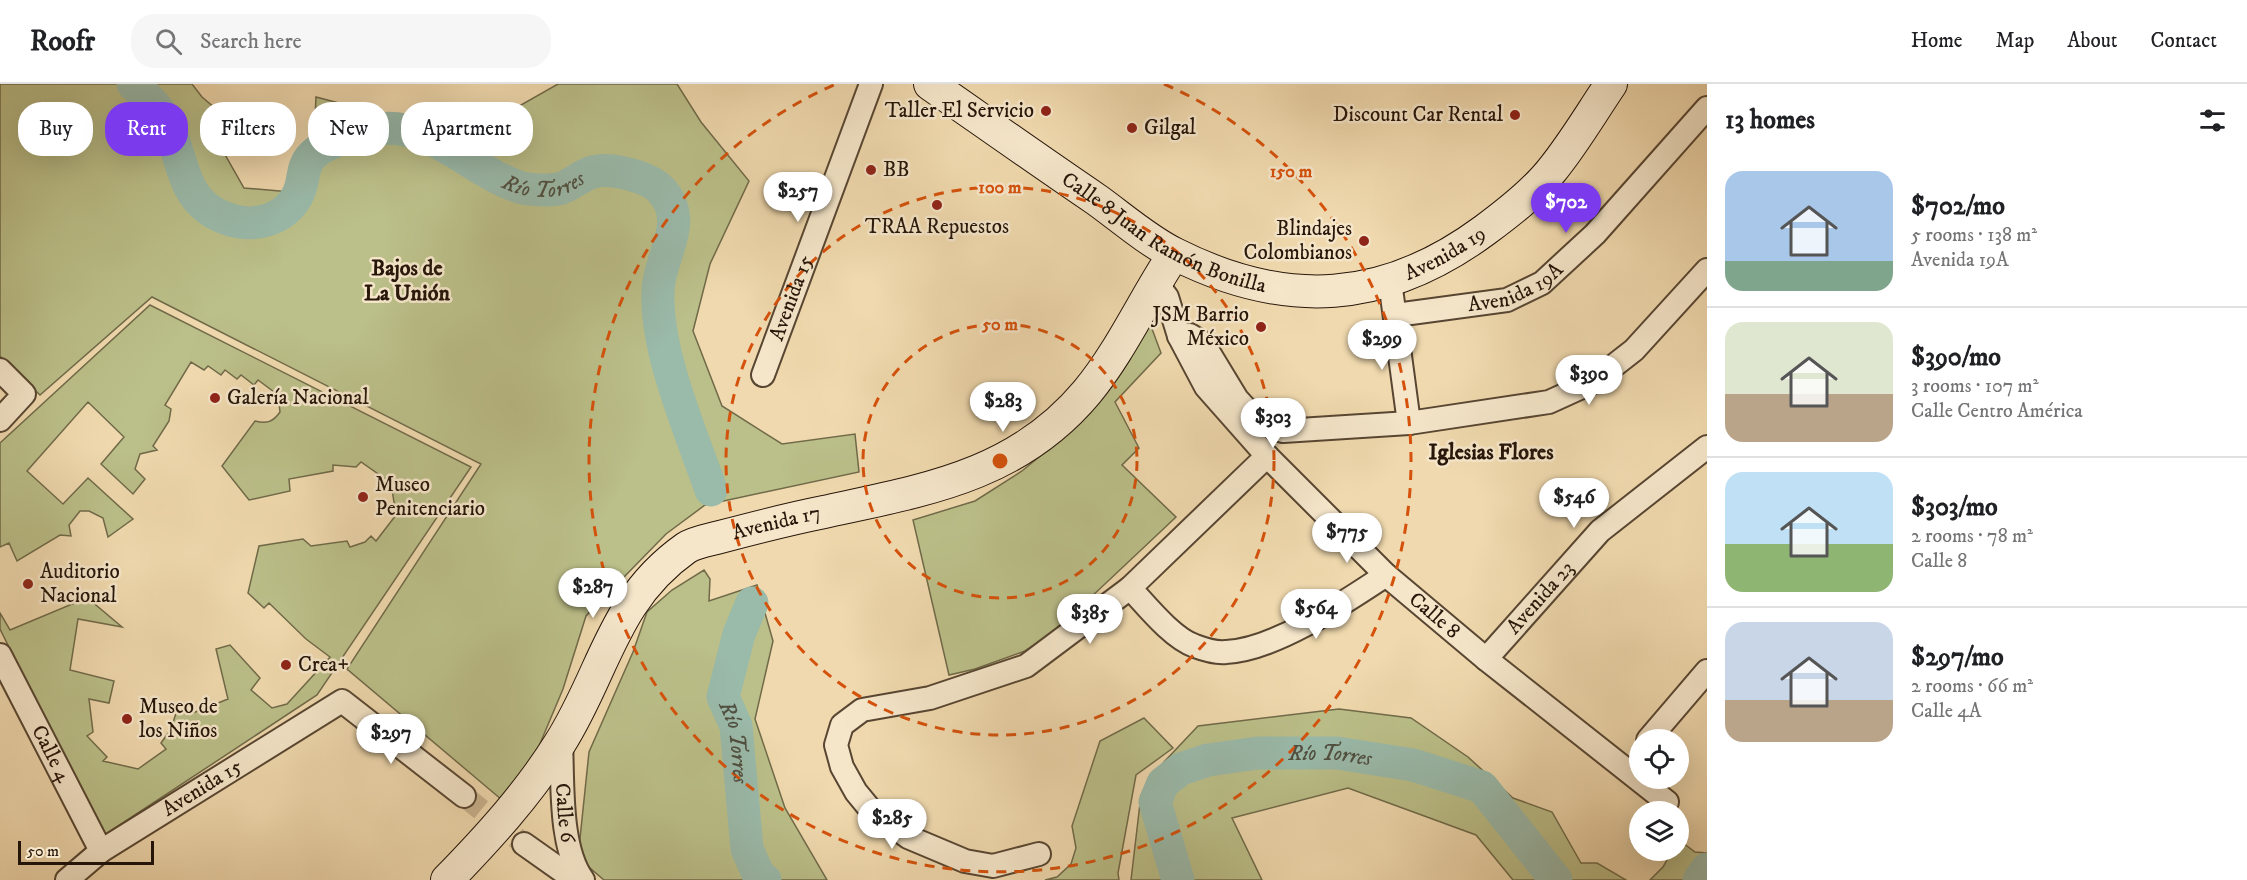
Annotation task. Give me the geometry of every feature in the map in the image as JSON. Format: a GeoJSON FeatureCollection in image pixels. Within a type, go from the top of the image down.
{"type":"FeatureCollection","features":[{"type":"Feature","properties":{"kind":"main road","name":"Calle 8 Juan Ramón Bonilla"},"geometry":{"type":"LineString","coordinates":[[930,84],[1174,254],[1238,282],[1272,290],[1338,291],[1390,281]]}},
{"type":"Feature","properties":{"kind":"main road","name":"Avenida 19"},"geometry":{"type":"LineString","coordinates":[[1390,281],[1416,272],[1456,252],[1510,212],[1551,171],[1611,84]]}},
{"type":"Feature","properties":{"kind":"main road","name":"Avenida 17"},"geometry":{"type":"LineString","coordinates":[[447,880],[491,834],[561,741],[626,610],[657,572],[688,546],[772,523],[902,495],[965,478],[1012,457],[1049,431],[1088,392],[1155,281],[1174,254]]}},
{"type":"Feature","properties":{"kind":"street","name":"Avenida 15"},"geometry":{"type":"LineString","coordinates":[[763,375],[871,84]]}},
{"type":"Feature","properties":{"kind":"street","name":"Avenida 19A"},"geometry":{"type":"LineString","coordinates":[[1396,315],[1507,300],[1542,283],[1595,234],[1658,166],[1707,108]]}},
{"type":"Feature","properties":{"kind":"street"},"geometry":{"type":"LineString","coordinates":[[1179,336],[1190,335],[1203,343],[1237,399],[1260,424],[1283,431],[1409,423],[1549,402],[1593,382],[1634,350],[1707,270]]}},
{"type":"Feature","properties":{"kind":"street","name":"Calle 8"},"geometry":{"type":"LineString","coordinates":[[1155,281],[1167,297],[1179,336],[1206,387],[1267,456],[1386,575],[1486,659],[1666,801]]}},
{"type":"Feature","properties":{"kind":"street"},"geometry":{"type":"LineString","coordinates":[[1390,281],[1409,423]]}},
{"type":"Feature","properties":{"kind":"street"},"geometry":{"type":"LineString","coordinates":[[0,370],[24,394],[0,420]]}},
{"type":"Feature","properties":{"kind":"street","name":"Avenida 23"},"geometry":{"type":"LineString","coordinates":[[1486,659],[1600,531],[1705,453]]}},
{"type":"Feature","properties":{"kind":"street"},"geometry":{"type":"LineString","coordinates":[[1039,854],[993,866],[965,861],[908,837],[870,809],[855,792],[842,767],[836,745],[842,725],[862,710],[930,698],[1026,666],[1130,588],[1267,456]]}},
{"type":"Feature","properties":{"kind":"street"},"geometry":{"type":"LineString","coordinates":[[1130,588],[1157,618],[1192,645],[1225,652],[1261,645],[1341,604],[1386,575]]}},
{"type":"Feature","properties":{"kind":"street","name":"Calle 4"},"geometry":{"type":"LineString","coordinates":[[0,655],[101,851]]}},
{"type":"Feature","properties":{"kind":"street"},"geometry":{"type":"LineString","coordinates":[[1657,729],[1707,671]]}},
{"type":"Feature","properties":{"kind":"street","name":"Avenida 15"},"geometry":{"type":"LineString","coordinates":[[67,880],[101,851],[342,701],[464,796]]}},
{"type":"Feature","properties":{"kind":"street","name":"Calle 6"},"geometry":{"type":"LineString","coordinates":[[561,741],[566,822],[573,864],[583,880]]}},
{"type":"Feature","properties":{"kind":"street"},"geometry":{"type":"LineString","coordinates":[[1624,768],[1629,762]]}},
{"type":"Feature","properties":{"kind":"street"},"geometry":{"type":"LineString","coordinates":[[524,844],[575,880]]}},
{"type":"Feature","properties":{"kind":"green space"},"geometry":{"type":"Polygon","coordinates":[[[0,84],[192,84],[208,102],[200,102],[200,156],[226,156],[244,188],[291,192],[312,181],[313,156],[389,156],[389,116],[401,119],[401,156],[533,156],[533,102],[526,102],[558,84],[677,84],[701,122],[749,181],[710,264],[693,331],[722,406],[782,444],[855,434],[859,472],[705,505],[666,534],[586,616],[563,689],[539,746],[502,800],[347,669],[481,464],[152,297],[40,395],[0,356],[0,84]]]}},
{"type":"Feature","properties":{"kind":"green space"},"geometry":{"type":"Polygon","coordinates":[[[316,97],[335,102],[316,102],[316,97]]]}},
{"type":"Feature","properties":{"kind":"green space"},"geometry":{"type":"Polygon","coordinates":[[[150,305],[471,467],[317,695],[103,836],[0,629],[0,613],[10,630],[84,599],[91,601],[122,627],[78,619],[70,670],[114,681],[109,703],[89,699],[93,732],[87,736],[107,757],[103,761],[138,769],[166,749],[161,743],[171,729],[177,710],[188,715],[228,699],[216,649],[230,645],[260,678],[251,690],[272,708],[287,704],[330,657],[306,639],[269,603],[264,608],[248,593],[259,546],[303,539],[311,546],[347,541],[350,547],[365,542],[371,536],[376,541],[396,515],[391,483],[361,462],[356,467],[333,465],[333,471],[289,479],[290,491],[249,500],[222,466],[255,421],[272,420],[280,412],[278,395],[258,380],[254,385],[241,375],[237,379],[225,370],[221,375],[208,366],[204,370],[191,362],[165,405],[171,409],[169,421],[153,446],[157,450],[140,454],[135,469],[145,479],[133,494],[101,464],[124,437],[88,402],[27,471],[63,504],[88,478],[133,519],[108,537],[103,518],[89,511],[80,511],[69,525],[71,536],[60,535],[17,561],[9,543],[0,547],[0,443],[150,305]]]}},
{"type":"Feature","properties":{"kind":"green space"},"geometry":{"type":"Polygon","coordinates":[[[1148,318],[1161,353],[1115,402],[1139,448],[1122,465],[1176,517],[1054,632],[1025,651],[975,669],[949,675],[913,520],[975,501],[1022,471],[1073,429],[1099,401],[1148,318]]]}},
{"type":"Feature","properties":{"kind":"green space"},"geometry":{"type":"Polygon","coordinates":[[[704,570],[710,579],[709,601],[757,585],[773,641],[755,719],[785,808],[827,880],[604,880],[583,862],[579,848],[589,752],[633,652],[647,612],[672,590],[704,570]]]}},
{"type":"Feature","properties":{"kind":"green space"},"geometry":{"type":"Polygon","coordinates":[[[1339,709],[1411,718],[1468,757],[1513,798],[1552,812],[1581,863],[1597,863],[1626,880],[1513,880],[1476,835],[1348,788],[1232,818],[1262,880],[1131,880],[1141,795],[1164,762],[1198,726],[1339,709]]]}},
{"type":"Feature","properties":{"kind":"green space"},"geometry":{"type":"Polygon","coordinates":[[[1144,718],[1173,748],[1136,775],[1118,873],[1119,880],[1045,880],[1057,877],[1071,864],[1076,848],[1072,826],[1100,741],[1144,718]]]}},
{"type":"Feature","properties":{"kind":"green space"},"geometry":{"type":"Polygon","coordinates":[[[1689,848],[1695,852],[1707,853],[1707,880],[1650,880],[1666,861],[1689,861],[1689,848]]]}},
{"type":"Feature","properties":{"kind":"waterway","name":"Río Torres"},"geometry":{"type":"LineString","coordinates":[[133,84],[163,117],[184,174],[198,200],[209,210],[236,221],[259,222],[281,214],[296,197],[310,158],[322,148],[357,134],[393,128],[431,139],[503,181],[522,188],[558,189],[589,173],[601,171],[630,174],[649,181],[662,191],[670,203],[673,215],[671,240],[658,290],[662,339],[676,391],[711,490]]}},
{"type":"Feature","properties":{"kind":"waterway","name":"Río Torres"},"geometry":{"type":"LineString","coordinates":[[752,603],[739,634],[723,697],[736,726],[747,849],[759,876],[765,880]]}},
{"type":"Feature","properties":{"kind":"waterway","name":"Río Torres"},"geometry":{"type":"LineString","coordinates":[[1178,880],[1155,802],[1163,783],[1181,769],[1208,760],[1258,753],[1337,753],[1413,765],[1482,787],[1556,880]]}},
{"type":"Feature","properties":{"kind":"waterway","name":"Río Torres"},"geometry":{"type":"LineString","coordinates":[[1699,880],[1707,869]]}},
{"type":"Feature","properties":{"kind":"waterway","name":"Río Torres"},"geometry":{"type":"LineString","coordinates":[[758,880],[759,876]]}},
{"type":"Feature","properties":{"kind":"tunnel"},"geometry":{"type":"LineString","coordinates":[[464,796],[524,844]]}},
{"type":"Feature","properties":{"kind":"place","name":"Taller El Servicio"},"geometry":{"type":"Point","coordinates":[1046,111]}},
{"type":"Feature","properties":{"kind":"place","name":"Discount Car Rental"},"geometry":{"type":"Point","coordinates":[1515,115]}},
{"type":"Feature","properties":{"kind":"place","name":"Gilgal"},"geometry":{"type":"Point","coordinates":[1132,128]}},
{"type":"Feature","properties":{"kind":"place","name":"BB"},"geometry":{"type":"Point","coordinates":[871,170]}},
{"type":"Feature","properties":{"kind":"place","name":"TRAA Repuestos"},"geometry":{"type":"Point","coordinates":[937,205]}},
{"type":"Feature","properties":{"kind":"place","name":"Blindajes Colombianos"},"geometry":{"type":"Point","coordinates":[1364,241]}},
{"type":"Feature","properties":{"kind":"place","name":"JSM Barrio México"},"geometry":{"type":"Point","coordinates":[1261,327]}},
{"type":"Feature","properties":{"kind":"place","name":"Galería Nacional"},"geometry":{"type":"Point","coordinates":[215,398]}},
{"type":"Feature","properties":{"kind":"place","name":"Museo Penitenciario"},"geometry":{"type":"Point","coordinates":[363,497]}},
{"type":"Feature","properties":{"kind":"place","name":"Auditorio Nacional"},"geometry":{"type":"Point","coordinates":[28,584]}},
{"type":"Feature","properties":{"kind":"place","name":"Crea+"},"geometry":{"type":"Point","coordinates":[286,665]}},
{"type":"Feature","properties":{"kind":"place","name":"Museo de los Niños"},"geometry":{"type":"Point","coordinates":[127,719]}},
{"type":"Feature","properties":{"kind":"district","name":"Bajos de La Unión"},"geometry":{"type":"Point","coordinates":[407,280]}},
{"type":"Feature","properties":{"kind":"district","name":"Iglesias Flores"},"geometry":{"type":"Point","coordinates":[1491,452]}}]}
